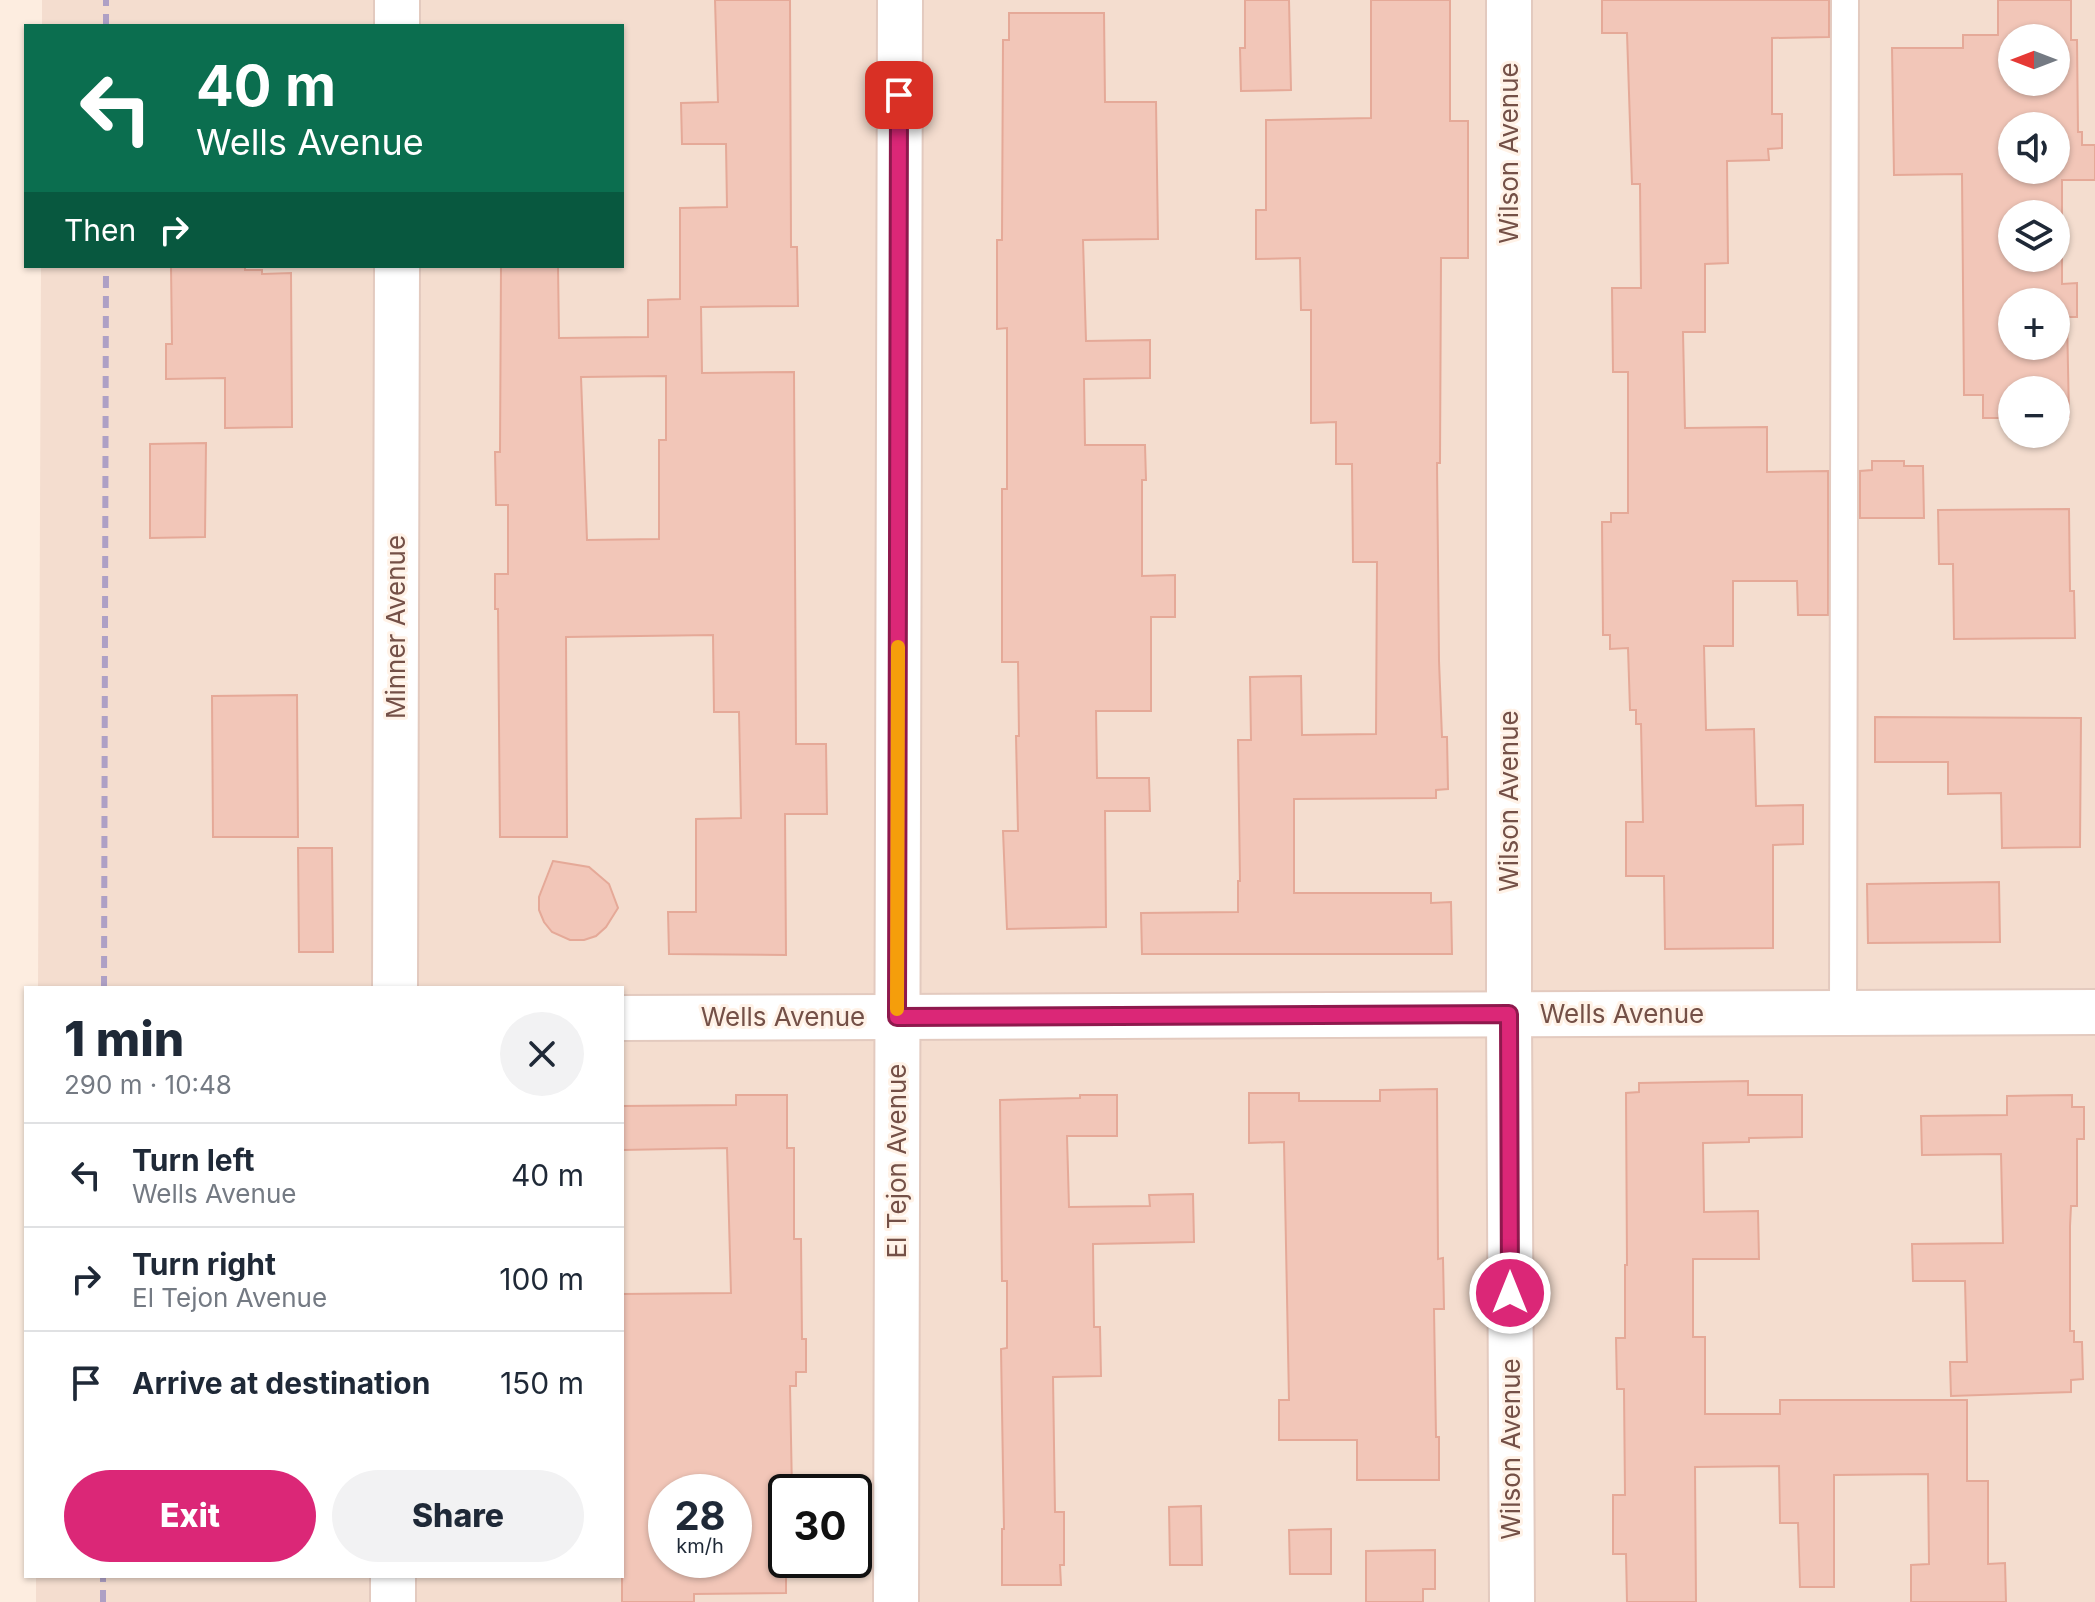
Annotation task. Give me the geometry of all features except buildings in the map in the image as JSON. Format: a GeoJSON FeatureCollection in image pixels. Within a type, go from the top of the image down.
{"type":"FeatureCollection","features":[{"type":"Feature","properties":{"kind":"street"},"geometry":{"type":"LineString","coordinates":[[397,0],[397,24]]}},
{"type":"Feature","properties":{"kind":"street","name":"El Tejon Avenue"},"geometry":{"type":"LineString","coordinates":[[896,1602],[900,0]]}},
{"type":"Feature","properties":{"kind":"street","name":"Wilson Avenue"},"geometry":{"type":"LineString","coordinates":[[1509,0],[1512,1602]]}},
{"type":"Feature","properties":{"kind":"street","name":"Minner Avenue"},"geometry":{"type":"LineString","coordinates":[[395,986],[397,268]]}},
{"type":"Feature","properties":{"kind":"street","name":"Wells Avenue"},"geometry":{"type":"LineString","coordinates":[[624,1018],[2095,1012]]}},
{"type":"Feature","properties":{"kind":"street"},"geometry":{"type":"LineString","coordinates":[[393,1578],[393,1602]]}},
{"type":"Feature","properties":{"kind":"lane"},"geometry":{"type":"LineString","coordinates":[[1843,1013],[1845,0]]}},
{"type":"Feature","properties":{"kind":"shaded area"},"geometry":{"type":"Polygon","coordinates":[[[42,0],[2095,0],[2095,1602],[36,1602],[36,1578],[624,1578],[624,986],[38,986],[41,268],[624,268],[624,24],[42,24],[42,0]]]}},
{"type":"Feature","properties":{"kind":"railway"},"geometry":{"type":"LineString","coordinates":[[106,0],[106,24]]}},
{"type":"Feature","properties":{"kind":"railway"},"geometry":{"type":"LineString","coordinates":[[104,986],[106,268]]}},
{"type":"Feature","properties":{"kind":"railway"},"geometry":{"type":"LineString","coordinates":[[103,1578],[103,1602]]}},
{"type":"Feature","properties":{"kind":"slow traffic"},"geometry":{"type":"LineString","coordinates":[[897,1009],[898,647]]}},
{"type":"Feature","properties":{"kind":"route"},"geometry":{"type":"LineString","coordinates":[[899,95],[897,1017],[1509,1014],[1510,1293]]}}]}
